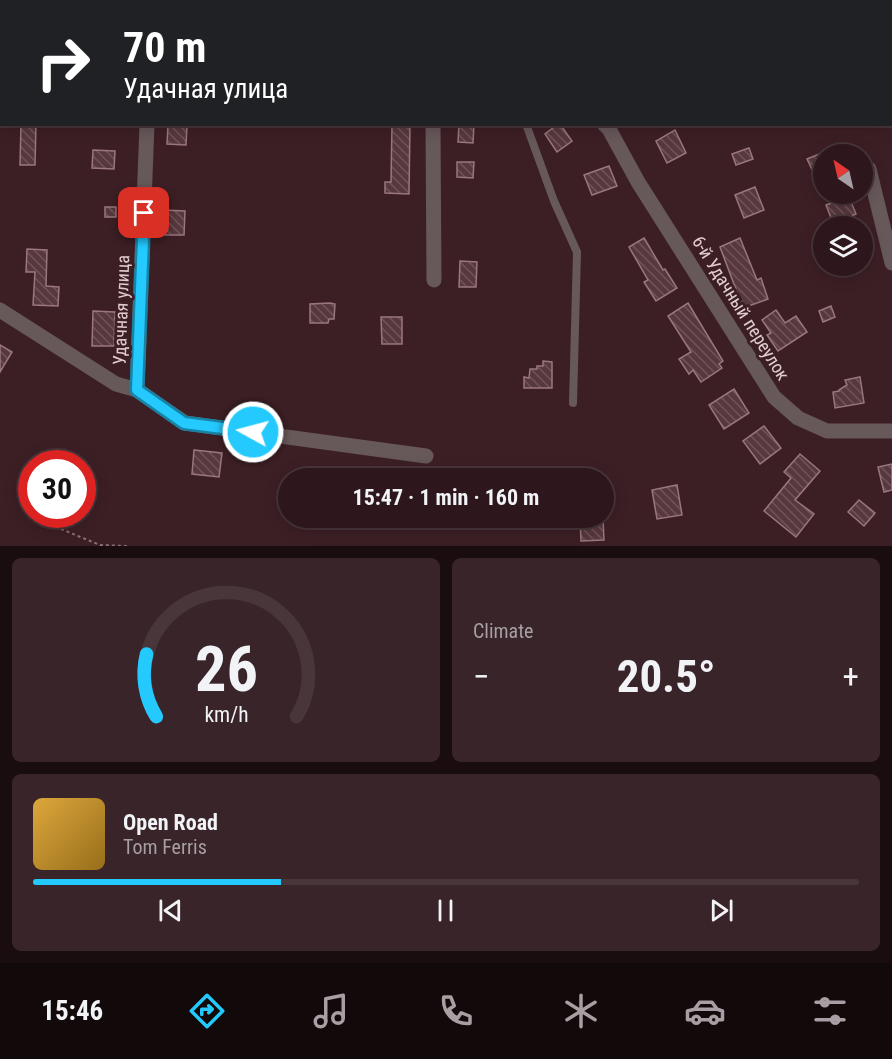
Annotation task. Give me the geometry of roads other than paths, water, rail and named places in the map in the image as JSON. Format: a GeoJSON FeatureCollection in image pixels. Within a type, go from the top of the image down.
{"type":"FeatureCollection","features":[{"type":"Feature","properties":{"kind":"street","name":"Удачная улица"},"geometry":{"type":"LineString","coordinates":[[137,390],[147,126]]}},
{"type":"Feature","properties":{"kind":"street"},"geometry":{"type":"LineString","coordinates":[[433,126],[434,280]]}},
{"type":"Feature","properties":{"kind":"street","name":"6-й Удачный переулок"},"geometry":{"type":"LineString","coordinates":[[607,127],[638,182],[774,397],[798,418],[827,430],[892,431]]}},
{"type":"Feature","properties":{"kind":"street"},"geometry":{"type":"LineString","coordinates":[[873,185],[892,263]]}},
{"type":"Feature","properties":{"kind":"street","name":"Удачная улица"},"geometry":{"type":"LineString","coordinates":[[0,310],[116,384],[137,390],[184,423],[426,456]]}},
{"type":"Feature","properties":{"kind":"lane"},"geometry":{"type":"LineString","coordinates":[[527,126],[554,201],[576,252],[573,403]]}}]}
